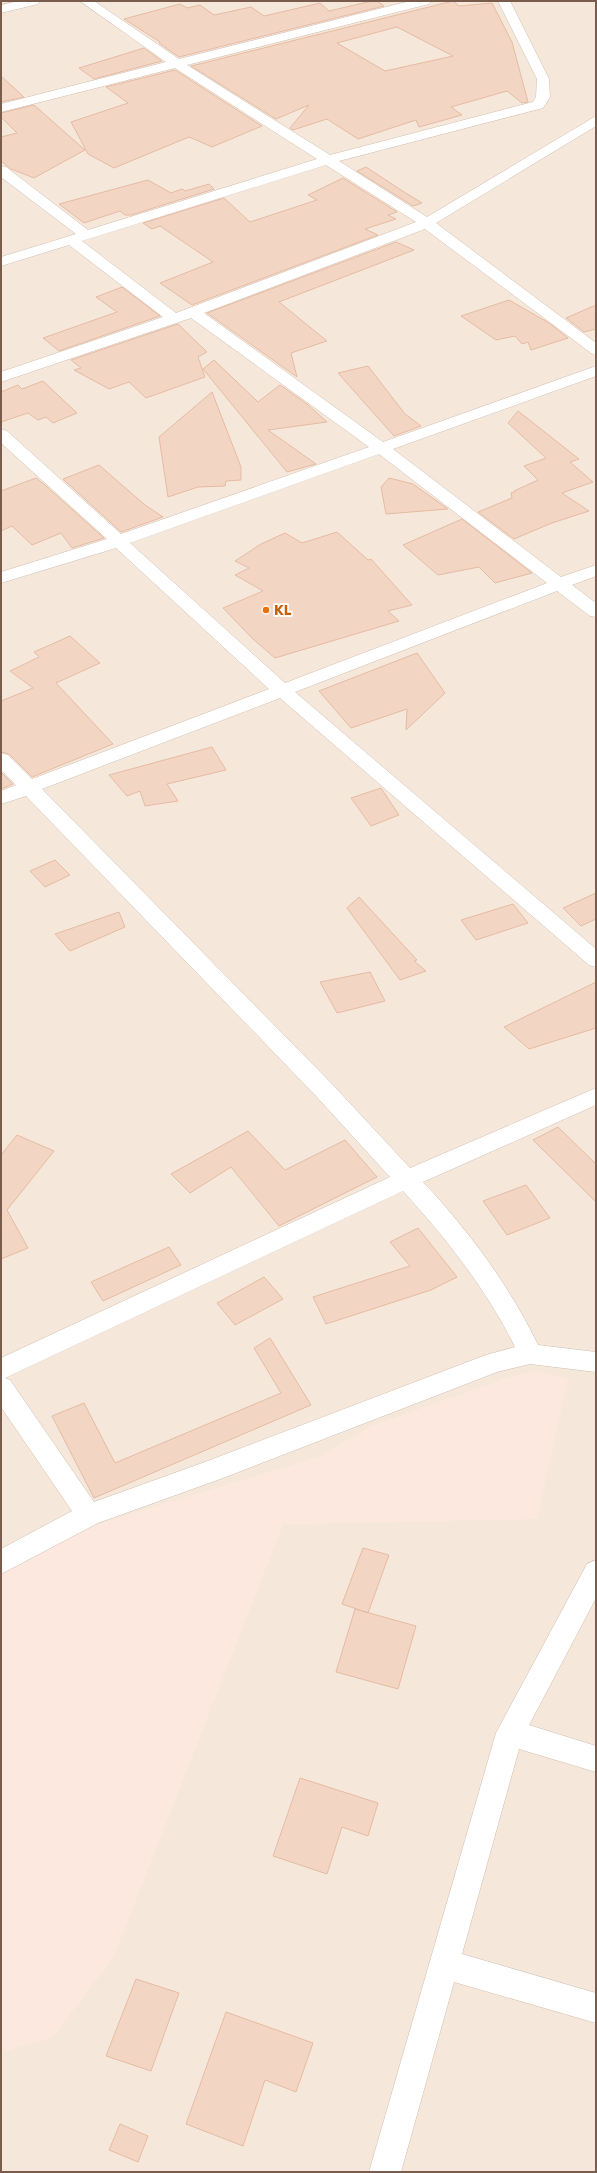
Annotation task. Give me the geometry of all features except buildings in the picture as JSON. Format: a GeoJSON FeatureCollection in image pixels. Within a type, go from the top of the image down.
{"type":"FeatureCollection","features":[{"type":"Feature","properties":{"kind":"street"},"geometry":{"type":"LineString","coordinates":[[1,9],[34,1]]}},
{"type":"Feature","properties":{"kind":"street"},"geometry":{"type":"LineString","coordinates":[[86,1],[177,64],[427,223],[596,350]]}},
{"type":"Feature","properties":{"kind":"street"},"geometry":{"type":"LineString","coordinates":[[1,108],[425,1]]}},
{"type":"Feature","properties":{"kind":"street"},"geometry":{"type":"LineString","coordinates":[[1,262],[327,160],[538,104],[543,96],[542,79],[504,1]]}},
{"type":"Feature","properties":{"kind":"street"},"geometry":{"type":"LineString","coordinates":[[1,377],[192,312],[427,223],[596,120]]}},
{"type":"Feature","properties":{"kind":"street"},"geometry":{"type":"LineString","coordinates":[[1,170],[87,236]]}},
{"type":"Feature","properties":{"kind":"street"},"geometry":{"type":"LineString","coordinates":[[71,240],[173,318]]}},
{"type":"Feature","properties":{"kind":"street"},"geometry":{"type":"LineString","coordinates":[[192,312],[381,448],[596,612]]}},
{"type":"Feature","properties":{"kind":"street"},"geometry":{"type":"LineString","coordinates":[[1,578],[119,541],[596,371]]}},
{"type":"Feature","properties":{"kind":"street"},"geometry":{"type":"LineString","coordinates":[[1,434],[283,691],[596,960]]}},
{"type":"Feature","properties":{"kind":"street"},"geometry":{"type":"LineString","coordinates":[[1,798],[596,570]]}},
{"type":"Feature","properties":{"kind":"street"},"geometry":{"type":"LineString","coordinates":[[1,759],[324,1090],[448,1224],[511,1314],[530,1354]]}},
{"type":"Feature","properties":{"kind":"street"},"geometry":{"type":"LineString","coordinates":[[1,1369],[407,1179],[596,1096]]}},
{"type":"Feature","properties":{"kind":"street"},"geometry":{"type":"LineString","coordinates":[[1,1562],[89,1515],[214,1470],[481,1367],[530,1354],[596,1362]]}},
{"type":"Feature","properties":{"kind":"street"},"geometry":{"type":"LineString","coordinates":[[1,1388],[89,1515]]}},
{"type":"Feature","properties":{"kind":"street"},"geometry":{"type":"LineString","coordinates":[[385,2172],[510,1733],[596,1572]]}},
{"type":"Feature","properties":{"kind":"street"},"geometry":{"type":"LineString","coordinates":[[510,1733],[596,1758]]}},
{"type":"Feature","properties":{"kind":"street"},"geometry":{"type":"LineString","coordinates":[[444,1964],[596,2008]]}},
{"type":"Feature","properties":{"kind":"shaded area"},"geometry":{"type":"Polygon","coordinates":[[[1,1],[596,1],[596,2172],[1,2172],[1,1]]]}},
{"type":"Feature","properties":{"kind":"shaded area"},"geometry":{"type":"Polygon","coordinates":[[[535,1371],[568,1379],[537,1519],[283,1524],[114,1956],[53,2037],[1,2052],[1,1571],[82,1529],[322,1456],[369,1427],[507,1378],[535,1371]]]}},
{"type":"Feature","properties":{"kind":"place","name":"KL"},"geometry":{"type":"Point","coordinates":[266,610]}}]}
